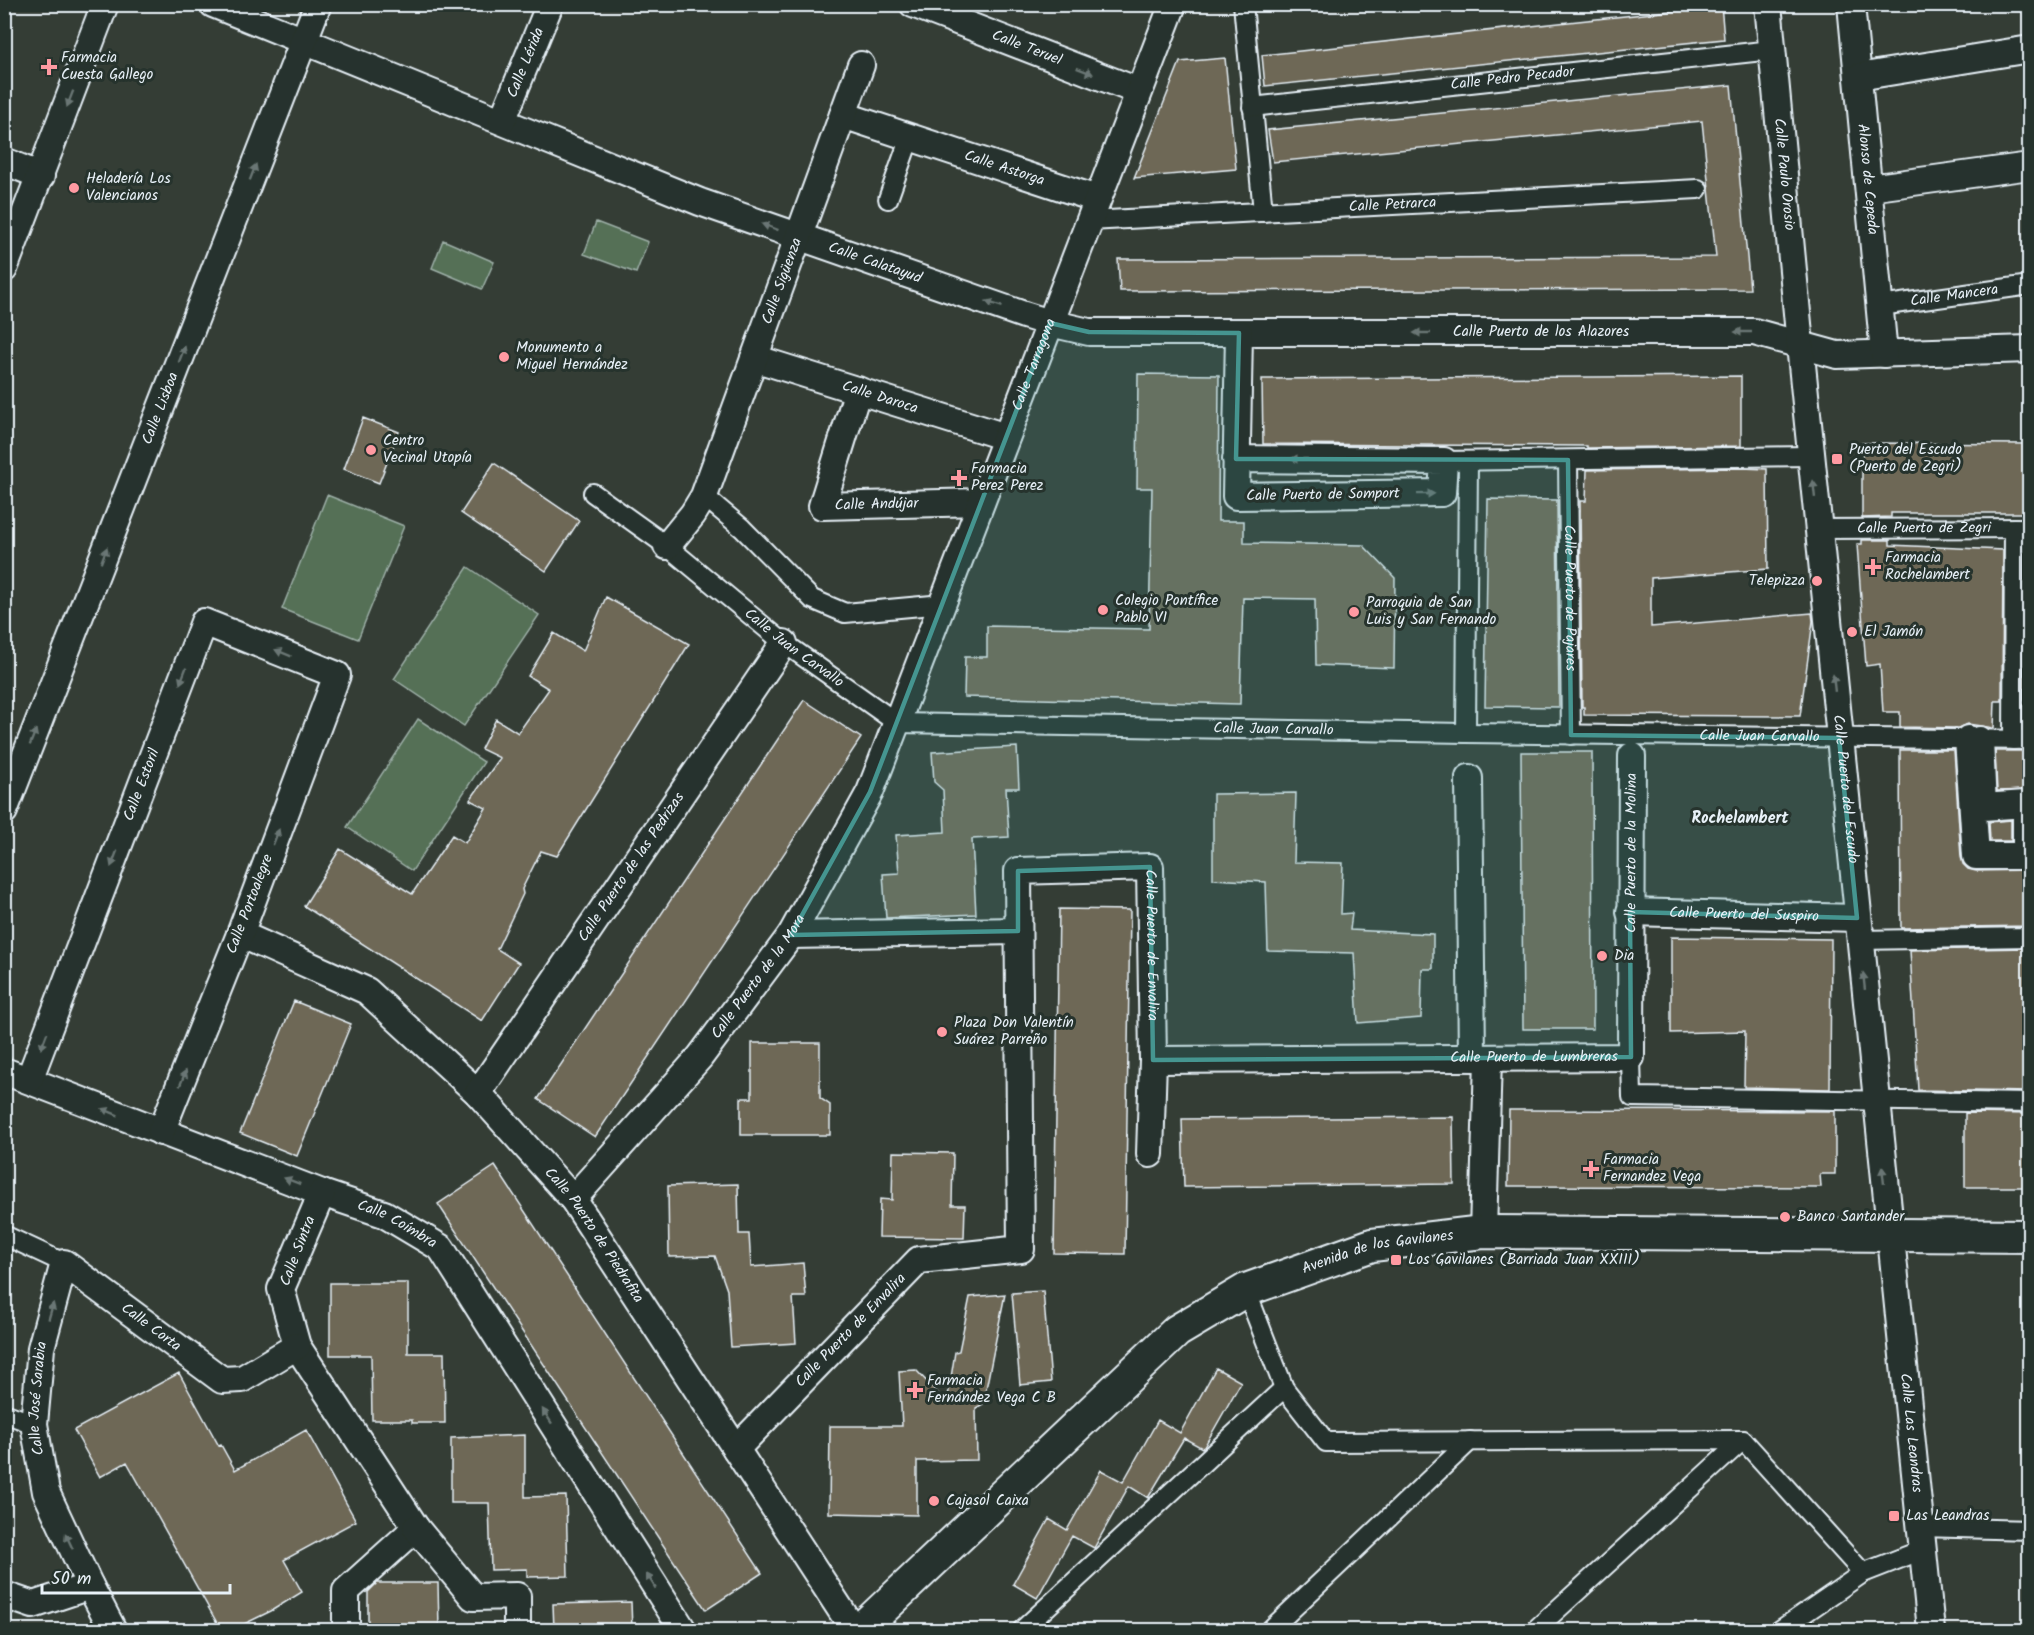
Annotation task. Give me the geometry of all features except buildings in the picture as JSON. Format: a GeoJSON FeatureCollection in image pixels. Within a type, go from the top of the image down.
{"type":"FeatureCollection","features":[{"type":"Feature","properties":{"kind":"street"},"geometry":{"type":"LineString","coordinates":[[4,269],[105,4]]}},
{"type":"Feature","properties":{"kind":"street","name":"Calle Calatayud"},"geometry":{"type":"LineString","coordinates":[[213,4],[700,202],[1050,323]]}},
{"type":"Feature","properties":{"kind":"street","name":"Calle Lisboa"},"geometry":{"type":"LineString","coordinates":[[4,811],[318,4]]}},
{"type":"Feature","properties":{"kind":"street","name":"Calle Lérida"},"geometry":{"type":"LineString","coordinates":[[502,121],[550,4]]}},
{"type":"Feature","properties":{"kind":"street","name":"Calle Teruel"},"geometry":{"type":"LineString","coordinates":[[913,4],[1138,91]]}},
{"type":"Feature","properties":{"kind":"street","name":"Calle Tarragona"},"geometry":{"type":"LineString","coordinates":[[897,723],[1173,4]]}},
{"type":"Feature","properties":{"kind":"street"},"geometry":{"type":"LineString","coordinates":[[1243,4],[1263,212]]}},
{"type":"Feature","properties":{"kind":"street","name":"Calle Paulo Orosio"},"geometry":{"type":"LineString","coordinates":[[1768,4],[1800,345]]}},
{"type":"Feature","properties":{"kind":"street","name":"Alonso de Cepeda"},"geometry":{"type":"LineString","coordinates":[[1851,4],[1884,354]]}},
{"type":"Feature","properties":{"kind":"street","name":"Calle Pedro Pecador"},"geometry":{"type":"LineString","coordinates":[[1252,108],[1772,50]]}},
{"type":"Feature","properties":{"kind":"street"},"geometry":{"type":"LineString","coordinates":[[1858,77],[2030,50]]}},
{"type":"Feature","properties":{"kind":"street","name":"Calle Sigüenza"},"geometry":{"type":"LineString","coordinates":[[667,546],[693,514],[704,496],[861,65]]}},
{"type":"Feature","properties":{"kind":"street","name":"Calle Astorga"},"geometry":{"type":"LineString","coordinates":[[843,115],[910,137],[1093,210]]}},
{"type":"Feature","properties":{"kind":"street"},"geometry":{"type":"LineString","coordinates":[[888,199],[910,137]]}},
{"type":"Feature","properties":{"kind":"street"},"geometry":{"type":"LineString","coordinates":[[4,161],[41,176]]}},
{"type":"Feature","properties":{"kind":"street"},"geometry":{"type":"LineString","coordinates":[[1869,188],[2030,166]]}},
{"type":"Feature","properties":{"kind":"street","name":"Calle Petrarca"},"geometry":{"type":"LineString","coordinates":[[1093,210],[1263,212],[1698,189]]}},
{"type":"Feature","properties":{"kind":"street","name":"Calle Mancera"},"geometry":{"type":"LineString","coordinates":[[1880,306],[2030,285]]}},
{"type":"Feature","properties":{"kind":"street","name":"Calle Puerto de los Alazores"},"geometry":{"type":"LineString","coordinates":[[1050,323],[1089,332],[1754,332],[1837,355],[2030,349]]}},
{"type":"Feature","properties":{"kind":"street"},"geometry":{"type":"LineString","coordinates":[[1239,333],[1236,459],[1456,461],[1811,456]]}},
{"type":"Feature","properties":{"kind":"street","name":"Calle Puerto del Escudo"},"geometry":{"type":"LineString","coordinates":[[1800,345],[1889,1234]]}},
{"type":"Feature","properties":{"kind":"street","name":"Calle Daroca"},"geometry":{"type":"LineString","coordinates":[[754,358],[1006,437]]}},
{"type":"Feature","properties":{"kind":"street","name":"Calle Andújar"},"geometry":{"type":"LineString","coordinates":[[858,390],[822,506],[981,502]]}},
{"type":"Feature","properties":{"kind":"street","name":"Calle Puerto de Somport"},"geometry":{"type":"LineString","coordinates":[[1236,459],[1236,496],[1442,494],[1456,461]]}},
{"type":"Feature","properties":{"kind":"street","name":"Calle Puerto de Pajares"},"geometry":{"type":"LineString","coordinates":[[1568,460],[1571,735]]}},
{"type":"Feature","properties":{"kind":"street"},"geometry":{"type":"LineString","coordinates":[[1456,461],[1466,733]]}},
{"type":"Feature","properties":{"kind":"street","name":"Calle Juan Carvallo"},"geometry":{"type":"LineString","coordinates":[[593,493],[667,546],[784,643],[897,723],[1571,735],[2021,740]]}},
{"type":"Feature","properties":{"kind":"street"},"geometry":{"type":"LineString","coordinates":[[704,496],[742,528],[812,599],[823,604],[845,613],[943,604]]}},
{"type":"Feature","properties":{"kind":"street"},"geometry":{"type":"LineString","coordinates":[[2021,740],[2022,528]]}},
{"type":"Feature","properties":{"kind":"street","name":"Calle Puerto de Zegri"},"geometry":{"type":"LineString","coordinates":[[1818,529],[2022,528]]}},
{"type":"Feature","properties":{"kind":"street","name":"Calle Estoril"},"geometry":{"type":"LineString","coordinates":[[29,1080],[204,622],[337,675]]}},
{"type":"Feature","properties":{"kind":"street","name":"Calle Puerto de las Pedrizas"},"geometry":{"type":"LineString","coordinates":[[478,1093],[784,643]]}},
{"type":"Feature","properties":{"kind":"street","name":"Calle Portoalegre"},"geometry":{"type":"LineString","coordinates":[[161,1132],[240,934],[337,675]]}},
{"type":"Feature","properties":{"kind":"street","name":"Calle Puerto de la Mora"},"geometry":{"type":"LineString","coordinates":[[573,1199],[700,1058],[791,935],[870,792],[897,723]]}},
{"type":"Feature","properties":{"kind":"street"},"geometry":{"type":"LineString","coordinates":[[1974,739],[1983,807],[2026,804],[2026,856],[1976,856],[1974,739]]}},
{"type":"Feature","properties":{"kind":"street","name":"Calle Puerto de la Molina"},"geometry":{"type":"LineString","coordinates":[[1632,756],[1630,912],[1632,1057]]}},
{"type":"Feature","properties":{"kind":"street"},"geometry":{"type":"LineString","coordinates":[[1469,778],[1480,1058],[1483,1233]]}},
{"type":"Feature","properties":{"kind":"street","name":"Calle Puerto de Envalira"},"geometry":{"type":"LineString","coordinates":[[736,1449],[920,1260],[1021,1249],[1018,871],[1150,867],[1153,1060],[1150,1154]]}},
{"type":"Feature","properties":{"kind":"street","name":"Calle Puerto del Suspiro"},"geometry":{"type":"LineString","coordinates":[[1630,912],[1858,929]]}},
{"type":"Feature","properties":{"kind":"street"},"geometry":{"type":"LineString","coordinates":[[1858,929],[2030,937]]}},
{"type":"Feature","properties":{"kind":"street"},"geometry":{"type":"LineString","coordinates":[[791,935],[1018,931]]}},
{"type":"Feature","properties":{"kind":"street","name":"Calle Puerto de Piedrafita"},"geometry":{"type":"LineString","coordinates":[[240,934],[367,991],[478,1093],[573,1199],[854,1630]]}},
{"type":"Feature","properties":{"kind":"street","name":"Calle Puerto de Lumbreras"},"geometry":{"type":"LineString","coordinates":[[1153,1060],[1632,1057],[1632,1096],[1876,1102]]}},
{"type":"Feature","properties":{"kind":"street","name":"Calle Coímbra"},"geometry":{"type":"LineString","coordinates":[[4,1071],[322,1193],[384,1214],[441,1248],[683,1630]]}},
{"type":"Feature","properties":{"kind":"street"},"geometry":{"type":"LineString","coordinates":[[1876,1102],[2030,1103]]}},
{"type":"Feature","properties":{"kind":"street","name":"Calle Sintra"},"geometry":{"type":"LineString","coordinates":[[297,1346],[281,1289],[322,1193]]}},
{"type":"Feature","properties":{"kind":"street","name":"Avenida de los Gavilanes"},"geometry":{"type":"LineString","coordinates":[[860,1630],[1177,1331],[1246,1290],[1372,1245],[1483,1233],[2030,1236]]}},
{"type":"Feature","properties":{"kind":"street","name":"Calle Las Leandras"},"geometry":{"type":"LineString","coordinates":[[1889,1234],[1931,1630]]}},
{"type":"Feature","properties":{"kind":"street","name":"Calle Corta"},"geometry":{"type":"LineString","coordinates":[[4,1235],[64,1263],[222,1380],[242,1379],[297,1346]]}},
{"type":"Feature","properties":{"kind":"street","name":"Calle José Sarabia"},"geometry":{"type":"LineString","coordinates":[[64,1263],[41,1348],[34,1424],[46,1492],[113,1630]]}},
{"type":"Feature","properties":{"kind":"street"},"geometry":{"type":"LineString","coordinates":[[1246,1290],[1284,1388],[1326,1442],[1743,1440],[1863,1573]]}},
{"type":"Feature","properties":{"kind":"street"},"geometry":{"type":"LineString","coordinates":[[297,1346],[416,1528],[473,1597],[517,1596],[517,1630]]}},
{"type":"Feature","properties":{"kind":"street"},"geometry":{"type":"LineString","coordinates":[[1022,1630],[1284,1388]]}},
{"type":"Feature","properties":{"kind":"street"},"geometry":{"type":"LineString","coordinates":[[4,1413],[34,1424]]}},
{"type":"Feature","properties":{"kind":"street"},"geometry":{"type":"LineString","coordinates":[[1535,1630],[1743,1440]]}},
{"type":"Feature","properties":{"kind":"street"},"geometry":{"type":"LineString","coordinates":[[1270,1630],[1470,1441]]}},
{"type":"Feature","properties":{"kind":"street"},"geometry":{"type":"LineString","coordinates":[[346,1630],[346,1591],[416,1528]]}},
{"type":"Feature","properties":{"kind":"street"},"geometry":{"type":"LineString","coordinates":[[1780,1630],[1863,1573],[1921,1538],[2030,1530]]}},
{"type":"Feature","properties":{"kind":"street"},"geometry":{"type":"LineString","coordinates":[[4,1595],[33,1605],[90,1586]]}},
{"type":"Feature","properties":{"kind":"highlighted area"},"geometry":{"type":"Polygon","coordinates":[[[1050,323],[1089,332],[1239,333],[1236,459],[1568,460],[1571,735],[1839,738],[1857,918],[1630,912],[1631,1057],[1153,1060],[1150,867],[1018,871],[1018,931],[791,935],[870,792],[1050,323]]]}},
{"type":"Feature","properties":{"kind":"green space"},"geometry":{"type":"Polygon","coordinates":[[[596,222],[648,242],[636,273],[584,254],[596,222]]]}},
{"type":"Feature","properties":{"kind":"green space"},"geometry":{"type":"Polygon","coordinates":[[[443,240],[494,262],[482,289],[432,268],[443,240]]]}},
{"type":"Feature","properties":{"kind":"green space"},"geometry":{"type":"Polygon","coordinates":[[[327,495],[404,526],[358,639],[282,609],[327,495]]]}},
{"type":"Feature","properties":{"kind":"green space"},"geometry":{"type":"Polygon","coordinates":[[[468,567],[539,615],[464,726],[394,679],[468,567]]]}},
{"type":"Feature","properties":{"kind":"green space"},"geometry":{"type":"Polygon","coordinates":[[[418,719],[484,762],[412,871],[347,827],[418,719]]]}},
{"type":"Feature","properties":{"kind":"place","name":"Farmacia Cuesta Gallego"},"geometry":{"type":"Point","coordinates":[49,67]}},
{"type":"Feature","properties":{"kind":"place","name":"Heladería Los Valencianos"},"geometry":{"type":"Point","coordinates":[74,188]}},
{"type":"Feature","properties":{"kind":"place","name":"Monumento a Miguel Hernández"},"geometry":{"type":"Point","coordinates":[504,357]}},
{"type":"Feature","properties":{"kind":"place","name":"Centro Vecinal Utopía"},"geometry":{"type":"Point","coordinates":[371,450]}},
{"type":"Feature","properties":{"kind":"place","name":"Puerto del Escudo (Puerto de Zegri)"},"geometry":{"type":"Point","coordinates":[1837,459]}},
{"type":"Feature","properties":{"kind":"place","name":"Farmacia Perez Perez"},"geometry":{"type":"Point","coordinates":[959,478]}},
{"type":"Feature","properties":{"kind":"place","name":"Farmacia Rochelambert"},"geometry":{"type":"Point","coordinates":[1873,567]}},
{"type":"Feature","properties":{"kind":"place","name":"Telepizza"},"geometry":{"type":"Point","coordinates":[1817,581]}},
{"type":"Feature","properties":{"kind":"place","name":"Colegio Pontífice Pablo VI"},"geometry":{"type":"Point","coordinates":[1103,610]}},
{"type":"Feature","properties":{"kind":"place","name":"Parroquia de San Luis y San Fernando"},"geometry":{"type":"Point","coordinates":[1354,612]}},
{"type":"Feature","properties":{"kind":"place","name":"El Jamón"},"geometry":{"type":"Point","coordinates":[1852,632]}},
{"type":"Feature","properties":{"kind":"place","name":"Dia"},"geometry":{"type":"Point","coordinates":[1602,956]}},
{"type":"Feature","properties":{"kind":"place","name":"Plaza Don Valentín Suárez Parreño"},"geometry":{"type":"Point","coordinates":[942,1032]}},
{"type":"Feature","properties":{"kind":"place","name":"Farmacia Fernandez Vega"},"geometry":{"type":"Point","coordinates":[1591,1169]}},
{"type":"Feature","properties":{"kind":"place","name":"Banco Santander"},"geometry":{"type":"Point","coordinates":[1785,1217]}},
{"type":"Feature","properties":{"kind":"place","name":"Los Gavilanes (Barriada Juan XXIII)"},"geometry":{"type":"Point","coordinates":[1396,1260]}},
{"type":"Feature","properties":{"kind":"place","name":"Farmacia Fernández Vega C B"},"geometry":{"type":"Point","coordinates":[915,1390]}},
{"type":"Feature","properties":{"kind":"place","name":"Cajasol Caixa"},"geometry":{"type":"Point","coordinates":[934,1501]}},
{"type":"Feature","properties":{"kind":"place","name":"Las Leandras"},"geometry":{"type":"Point","coordinates":[1894,1516]}},
{"type":"Feature","properties":{"kind":"district","name":"Rochelambert"},"geometry":{"type":"Point","coordinates":[1740,818]}}]}
